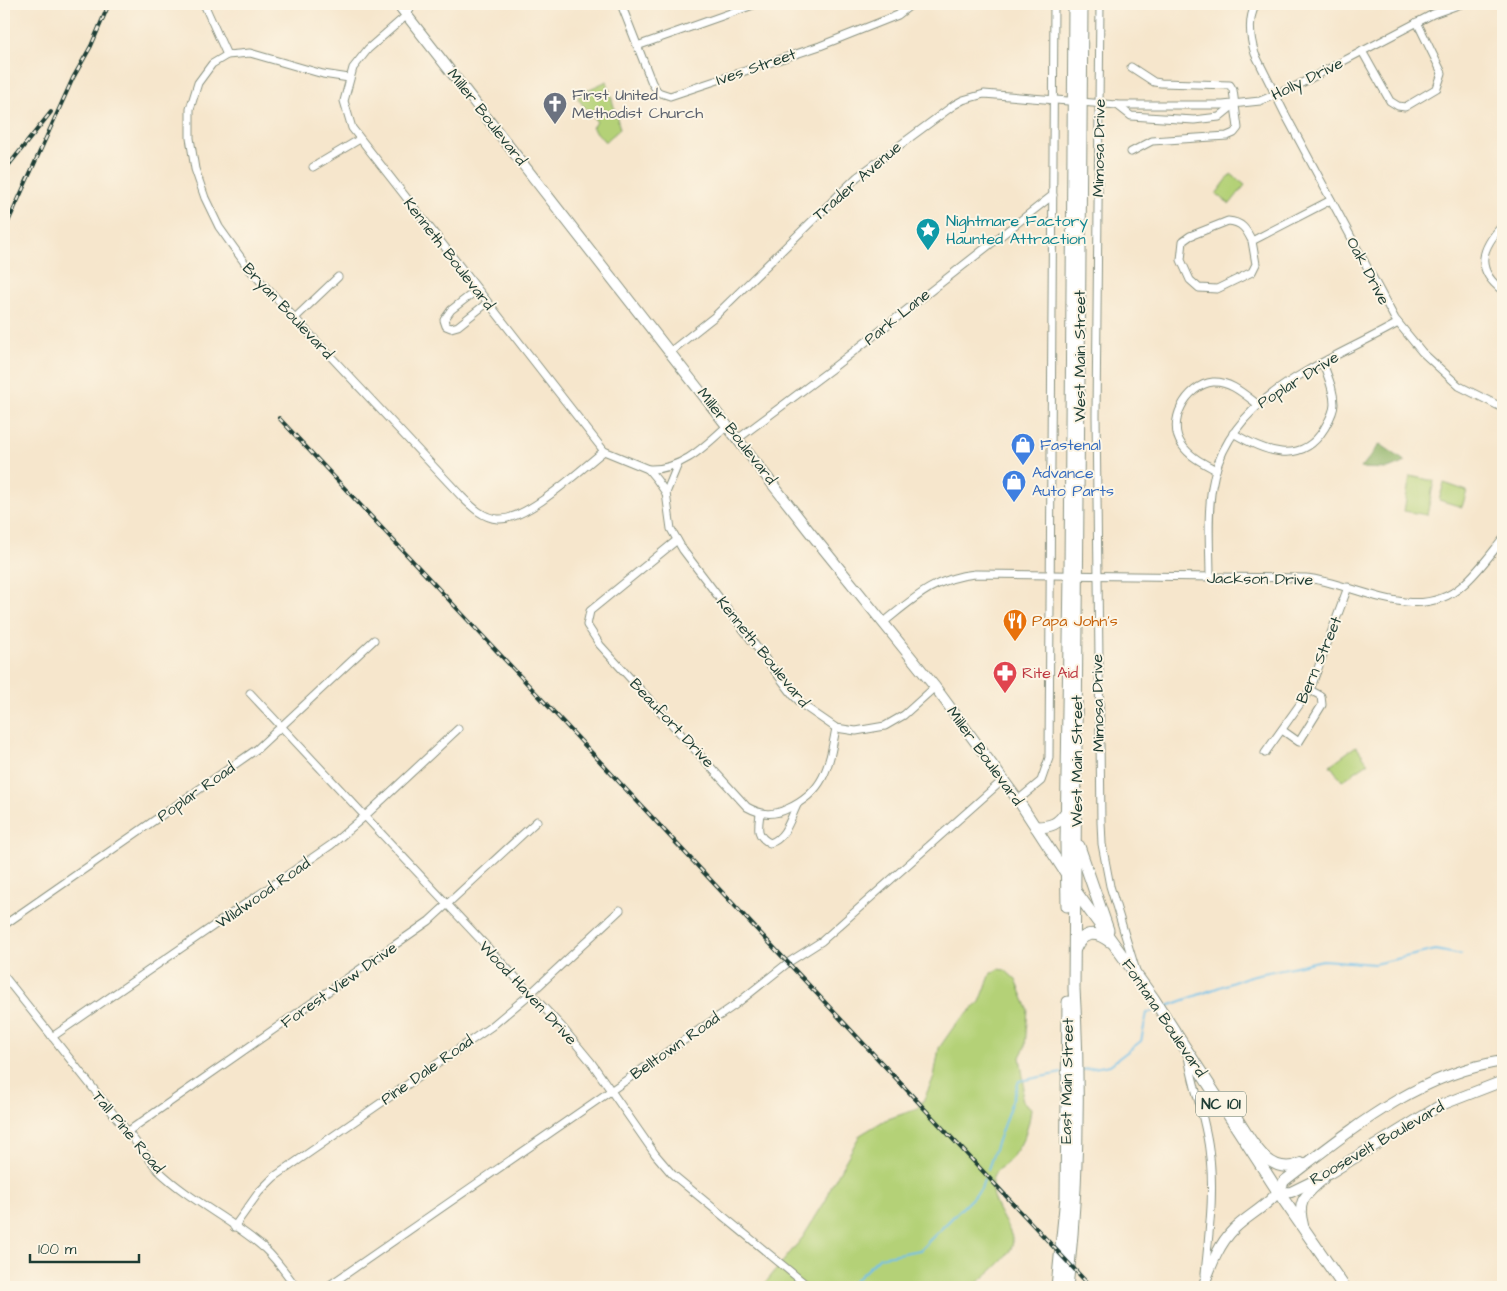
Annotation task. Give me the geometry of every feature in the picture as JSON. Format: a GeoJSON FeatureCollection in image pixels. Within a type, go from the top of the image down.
{"type":"FeatureCollection","features":[{"type":"Feature","properties":{"kind":"main road","name":"West Main Street"},"geometry":{"type":"LineString","coordinates":[[1074,4],[1077,103],[1075,574],[1077,837],[1075,889]]}},
{"type":"Feature","properties":{"kind":"main road","name":"West Main Street"},"geometry":{"type":"LineString","coordinates":[[1077,103],[1082,4]]}},
{"type":"Feature","properties":{"kind":"main road","name":"West Main Street"},"geometry":{"type":"LineString","coordinates":[[1066,874],[1066,812],[1075,574]]}},
{"type":"Feature","properties":{"kind":"main road"},"geometry":{"type":"LineString","coordinates":[[1036,827],[1053,826],[1061,821],[1066,812]]}},
{"type":"Feature","properties":{"kind":"main road"},"geometry":{"type":"LineString","coordinates":[[1077,837],[1114,946]]}},
{"type":"Feature","properties":{"kind":"main road","name":"Fontana Boulevard"},"geometry":{"type":"LineString","coordinates":[[1066,874],[1114,946],[1164,1014],[1279,1193],[1344,1287]]}},
{"type":"Feature","properties":{"kind":"main road","name":"East Main Street"},"geometry":{"type":"LineString","coordinates":[[1057,1287],[1066,1197],[1073,1073],[1066,874]]}},
{"type":"Feature","properties":{"kind":"main road","name":"East Main Street"},"geometry":{"type":"LineString","coordinates":[[1067,1287],[1072,1224],[1075,889]]}},
{"type":"Feature","properties":{"kind":"main road"},"geometry":{"type":"LineString","coordinates":[[1075,950],[1082,937],[1090,934],[1099,935],[1114,946]]}},
{"type":"Feature","properties":{"kind":"street"},"geometry":{"type":"LineString","coordinates":[[204,4],[227,55],[242,53],[259,54],[323,74],[349,78]]}},
{"type":"Feature","properties":{"kind":"street","name":"Miller Boulevard"},"geometry":{"type":"LineString","coordinates":[[398,4],[935,687],[1018,800],[1066,874]]}},
{"type":"Feature","properties":{"kind":"street"},"geometry":{"type":"LineString","coordinates":[[407,15],[412,4]]}},
{"type":"Feature","properties":{"kind":"street","name":"Ives Street"},"geometry":{"type":"LineString","coordinates":[[621,4],[655,88],[661,94],[674,95],[837,39],[898,15],[912,4]]}},
{"type":"Feature","properties":{"kind":"street"},"geometry":{"type":"LineString","coordinates":[[637,46],[756,4]]}},
{"type":"Feature","properties":{"kind":"street"},"geometry":{"type":"LineString","coordinates":[[1018,800],[1041,781],[1049,758],[1054,4]]}},
{"type":"Feature","properties":{"kind":"street","name":"Mimosa Drive"},"geometry":{"type":"LineString","coordinates":[[1100,4],[1096,416],[1100,822],[1110,886],[1138,978]]}},
{"type":"Feature","properties":{"kind":"street","name":"Oak Drive"},"geometry":{"type":"LineString","coordinates":[[1256,4],[1250,22],[1250,39],[1255,54],[1383,301],[1422,352],[1459,386],[1503,408]]}},
{"type":"Feature","properties":{"kind":"street","name":"Holly Drive"},"geometry":{"type":"LineString","coordinates":[[1077,103],[1117,105],[1236,104],[1276,95],[1450,5],[1461,4]]}},
{"type":"Feature","properties":{"kind":"street","name":"Kenneth Boulevard"},"geometry":{"type":"LineString","coordinates":[[407,15],[363,54],[349,78],[344,101],[352,128],[477,290],[604,451],[648,469],[658,470],[678,464],[693,455],[728,425]]}},
{"type":"Feature","properties":{"kind":"street"},"geometry":{"type":"LineString","coordinates":[[1362,51],[1390,101],[1398,106],[1405,107],[1437,88],[1442,73],[1417,22]]}},
{"type":"Feature","properties":{"kind":"street","name":"Bryan Boulevard"},"geometry":{"type":"LineString","coordinates":[[227,55],[206,69],[192,98],[189,127],[195,168],[204,198],[222,233],[249,269],[462,497],[487,516],[506,519],[524,512],[604,451]]}},
{"type":"Feature","properties":{"kind":"street"},"geometry":{"type":"LineString","coordinates":[[1131,67],[1154,82],[1161,84],[1226,84],[1233,90],[1238,128],[1228,136],[1152,141],[1131,152]]}},
{"type":"Feature","properties":{"kind":"street","name":"Trader Avenue"},"geometry":{"type":"LineString","coordinates":[[671,351],[714,317],[857,177],[954,105],[963,100],[984,94],[1077,103]]}},
{"type":"Feature","properties":{"kind":"street"},"geometry":{"type":"LineString","coordinates":[[1117,105],[1131,116],[1194,120],[1219,116],[1236,104]]}},
{"type":"Feature","properties":{"kind":"street"},"geometry":{"type":"LineString","coordinates":[[313,167],[360,139]]}},
{"type":"Feature","properties":{"kind":"street","name":"Park Lane"},"geometry":{"type":"LineString","coordinates":[[739,438],[830,370],[1053,194]]}},
{"type":"Feature","properties":{"kind":"street"},"geometry":{"type":"LineString","coordinates":[[1252,241],[1331,200]]}},
{"type":"Feature","properties":{"kind":"street"},"geometry":{"type":"LineString","coordinates":[[1228,221],[1233,221],[1239,222],[1246,229],[1252,241],[1256,264],[1252,272],[1217,289],[1207,290],[1199,288],[1190,280],[1181,254],[1183,241],[1190,236],[1228,221]]}},
{"type":"Feature","properties":{"kind":"street"},"geometry":{"type":"LineString","coordinates":[[1503,225],[1488,240],[1484,254],[1485,267],[1490,277],[1503,291]]}},
{"type":"Feature","properties":{"kind":"street"},"geometry":{"type":"LineString","coordinates":[[295,318],[338,276]]}},
{"type":"Feature","properties":{"kind":"street"},"geometry":{"type":"LineString","coordinates":[[477,290],[448,314],[444,320],[446,326],[451,328],[458,326],[487,302]]}},
{"type":"Feature","properties":{"kind":"street","name":"Poplar Drive"},"geometry":{"type":"LineString","coordinates":[[1210,578],[1210,508],[1216,470],[1233,433],[1257,404],[1323,363],[1398,323]]}},
{"type":"Feature","properties":{"kind":"street"},"geometry":{"type":"LineString","coordinates":[[1233,433],[1253,446],[1277,453],[1292,453],[1307,447],[1322,433],[1334,406],[1332,387],[1323,363]]}},
{"type":"Feature","properties":{"kind":"street"},"geometry":{"type":"LineString","coordinates":[[1216,470],[1191,456],[1180,444],[1176,431],[1181,405],[1199,387],[1213,382],[1236,388],[1257,404]]}},
{"type":"Feature","properties":{"kind":"street"},"geometry":{"type":"LineString","coordinates":[[666,494],[678,464]]}},
{"type":"Feature","properties":{"kind":"street","name":"Kenneth Boulevard"},"geometry":{"type":"LineString","coordinates":[[648,469],[666,494],[671,529],[694,566],[804,706],[836,728],[856,731],[885,726],[904,715],[935,687]]}},
{"type":"Feature","properties":{"kind":"street","name":"Jackson Drive"},"geometry":{"type":"LineString","coordinates":[[883,623],[920,593],[952,577],[975,574],[1075,574],[1134,578],[1306,578],[1348,587],[1388,600],[1411,603],[1433,601],[1443,598],[1462,586],[1503,539]]}},
{"type":"Feature","properties":{"kind":"street","name":"Beaufort Drive"},"geometry":{"type":"LineString","coordinates":[[677,540],[595,604],[590,611],[587,625],[600,646],[747,808],[760,814]]}},
{"type":"Feature","properties":{"kind":"street","name":"Bern Street"},"geometry":{"type":"LineString","coordinates":[[1265,753],[1310,690],[1348,587]]}},
{"type":"Feature","properties":{"kind":"street","name":"Poplar Road"},"geometry":{"type":"LineString","coordinates":[[4,925],[240,762],[281,727],[374,640]]}},
{"type":"Feature","properties":{"kind":"street"},"geometry":{"type":"LineString","coordinates":[[1282,730],[1299,742],[1322,705],[1321,696],[1310,690]]}},
{"type":"Feature","properties":{"kind":"street","name":"Wood Haven Drive"},"geometry":{"type":"LineString","coordinates":[[250,693],[570,1037],[655,1154],[672,1174],[809,1287]]}},
{"type":"Feature","properties":{"kind":"street"},"geometry":{"type":"LineString","coordinates":[[797,805],[778,840],[770,843],[762,839],[759,834],[760,814],[777,813],[797,805],[811,795],[821,782],[830,760],[836,728]]}},
{"type":"Feature","properties":{"kind":"street","name":"Wildwood Road"},"geometry":{"type":"LineString","coordinates":[[52,1037],[222,922],[331,845],[365,816],[458,729]]}},
{"type":"Feature","properties":{"kind":"street","name":"Belltown Road"},"geometry":{"type":"LineString","coordinates":[[327,1287],[735,1005],[789,962],[822,941],[1003,780]]}},
{"type":"Feature","properties":{"kind":"street","name":"Forest View Drive"},"geometry":{"type":"LineString","coordinates":[[127,1132],[429,921],[537,821]]}},
{"type":"Feature","properties":{"kind":"street","name":"Pine Dale Road"},"geometry":{"type":"LineString","coordinates":[[234,1227],[259,1192],[283,1170],[492,1026],[530,994],[620,910]]}},
{"type":"Feature","properties":{"kind":"street","name":"Tall Pine Road"},"geometry":{"type":"LineString","coordinates":[[4,976],[127,1132],[165,1177],[273,1257],[296,1287]]}},
{"type":"Feature","properties":{"kind":"street"},"geometry":{"type":"LineString","coordinates":[[1187,1050],[1205,1126],[1212,1169],[1211,1220],[1203,1286]]}},
{"type":"Feature","properties":{"kind":"street","name":"Roosevelt Boulevard"},"geometry":{"type":"LineString","coordinates":[[1203,1286],[1217,1252],[1226,1238],[1279,1193],[1284,1181],[1353,1127],[1403,1095],[1455,1074],[1503,1061]]}},
{"type":"Feature","properties":{"kind":"street","name":"Roosevelt Boulevard"},"geometry":{"type":"LineString","coordinates":[[1279,1193],[1291,1192],[1330,1173],[1441,1105],[1503,1081]]}},
{"type":"Feature","properties":{"kind":"street"},"geometry":{"type":"LineString","coordinates":[[1215,1095],[1230,1108],[1262,1155],[1277,1167],[1292,1168],[1320,1153]]}},
{"type":"Feature","properties":{"kind":"street"},"geometry":{"type":"LineString","coordinates":[[1308,1163],[1317,1178]]}},
{"type":"Feature","properties":{"kind":"street"},"geometry":{"type":"LineString","coordinates":[[1304,1229],[1299,1212],[1303,1199],[1330,1173]]}},
{"type":"Feature","properties":{"kind":"green space"},"geometry":{"type":"Polygon","coordinates":[[[607,81],[620,129],[605,142],[592,127],[597,122],[578,99],[581,93],[607,81]]]}},
{"type":"Feature","properties":{"kind":"green space"},"geometry":{"type":"Polygon","coordinates":[[[1231,174],[1245,185],[1230,204],[1216,194],[1231,174]]]}},
{"type":"Feature","properties":{"kind":"green space"},"geometry":{"type":"Polygon","coordinates":[[[1380,444],[1406,462],[1388,469],[1361,468],[1380,444]]]}},
{"type":"Feature","properties":{"kind":"green space"},"geometry":{"type":"Polygon","coordinates":[[[1410,476],[1434,481],[1427,515],[1404,511],[1410,476]]]}},
{"type":"Feature","properties":{"kind":"green space"},"geometry":{"type":"Polygon","coordinates":[[[1444,483],[1467,491],[1462,507],[1439,500],[1444,483]]]}},
{"type":"Feature","properties":{"kind":"green space"},"geometry":{"type":"Polygon","coordinates":[[[1356,746],[1368,763],[1342,781],[1330,765],[1356,746]]]}},
{"type":"Feature","properties":{"kind":"green space"},"geometry":{"type":"Polygon","coordinates":[[[998,969],[1005,970],[1016,980],[1028,1009],[1025,1047],[1020,1057],[1024,1083],[1021,1100],[1031,1108],[1029,1123],[1021,1144],[1007,1163],[995,1173],[992,1185],[996,1205],[1010,1232],[1012,1240],[1012,1246],[1006,1257],[972,1287],[762,1287],[803,1237],[826,1200],[832,1185],[860,1135],[885,1120],[917,1109],[923,1101],[934,1077],[939,1048],[955,1025],[980,1002],[991,973],[998,969]]]}},
{"type":"Feature","properties":{"kind":"waterway"},"geometry":{"type":"LineString","coordinates":[[1165,1007],[1250,976],[1323,960],[1374,964],[1436,950],[1461,955]]}},
{"type":"Feature","properties":{"kind":"waterway"},"geometry":{"type":"LineString","coordinates":[[1082,1070],[1110,1065],[1141,1041],[1147,1013],[1156,1010]]}},
{"type":"Feature","properties":{"kind":"waterway"},"geometry":{"type":"LineString","coordinates":[[988,1169],[1019,1081],[1062,1073]]}},
{"type":"Feature","properties":{"kind":"waterway"},"geometry":{"type":"LineString","coordinates":[[848,1287],[880,1257],[920,1250],[981,1189],[984,1179]]}},
{"type":"Feature","properties":{"kind":"railway"},"geometry":{"type":"LineString","coordinates":[[4,231],[73,78],[91,46],[109,4]]}},
{"type":"Feature","properties":{"kind":"railway"},"geometry":{"type":"LineString","coordinates":[[4,171],[51,112]]}},
{"type":"Feature","properties":{"kind":"railway"},"geometry":{"type":"LineString","coordinates":[[279,418],[1091,1287]]}},
{"type":"Feature","properties":{"kind":"place","name":"First United Methodist Church"},"geometry":{"type":"Point","coordinates":[555,125]}},
{"type":"Feature","properties":{"kind":"place","name":"Nightmare Factory Haunted Attraction"},"geometry":{"type":"Point","coordinates":[928,251]}},
{"type":"Feature","properties":{"kind":"place","name":"Fastenal"},"geometry":{"type":"Point","coordinates":[1023,466]}},
{"type":"Feature","properties":{"kind":"place","name":"Advance Auto Parts"},"geometry":{"type":"Point","coordinates":[1014,503]}},
{"type":"Feature","properties":{"kind":"place","name":"Papa John's"},"geometry":{"type":"Point","coordinates":[1015,642]}},
{"type":"Feature","properties":{"kind":"place","name":"Rite Aid"},"geometry":{"type":"Point","coordinates":[1005,694]}}]}
